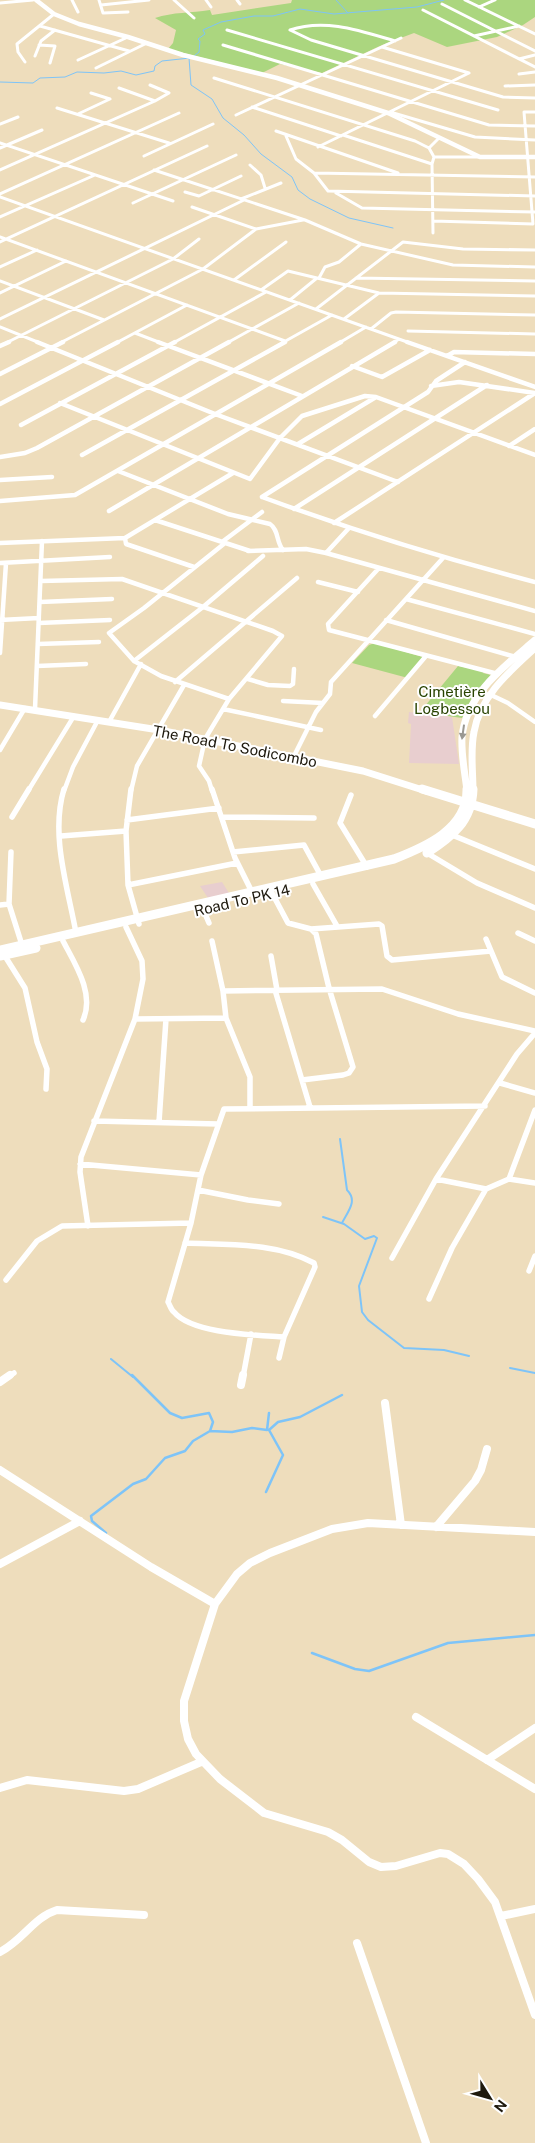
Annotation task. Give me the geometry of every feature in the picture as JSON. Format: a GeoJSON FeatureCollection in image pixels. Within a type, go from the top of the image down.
{"type":"FeatureCollection","features":[{"type":"Feature","properties":{"kind":"main road"},"geometry":{"type":"LineString","coordinates":[[469,804],[462,748],[463,727],[467,716],[480,694],[498,674],[535,640]]}},
{"type":"Feature","properties":{"kind":"main road"},"geometry":{"type":"LineString","coordinates":[[465,814],[469,804],[472,738],[477,718],[489,694],[535,648]]}},
{"type":"Feature","properties":{"kind":"main road","name":"The Road To Sodicombo"},"geometry":{"type":"LineString","coordinates":[[0,705],[159,730],[372,773],[535,824]]}},
{"type":"Feature","properties":{"kind":"main road","name":"Road To PK 14"},"geometry":{"type":"LineString","coordinates":[[1,953],[126,927],[138,921],[252,892],[367,867],[399,858],[423,849],[465,814]]}},
{"type":"Feature","properties":{"kind":"main road","name":"Road To PK 14"},"geometry":{"type":"LineString","coordinates":[[1,953],[22,945],[76,933],[203,909],[386,868],[427,853],[452,835],[465,814]]}},
{"type":"Feature","properties":{"kind":"street"},"geometry":{"type":"LineString","coordinates":[[0,3],[35,0],[54,14],[79,24],[182,54],[300,85],[474,137],[535,140]]}},
{"type":"Feature","properties":{"kind":"street"},"geometry":{"type":"LineString","coordinates":[[72,0],[78,12]]}},
{"type":"Feature","properties":{"kind":"street"},"geometry":{"type":"LineString","coordinates":[[99,0],[102,13],[128,12]]}},
{"type":"Feature","properties":{"kind":"street"},"geometry":{"type":"LineString","coordinates":[[101,5],[149,0]]}},
{"type":"Feature","properties":{"kind":"street"},"geometry":{"type":"LineString","coordinates":[[174,0],[194,18]]}},
{"type":"Feature","properties":{"kind":"street"},"geometry":{"type":"LineString","coordinates":[[206,0],[211,7]]}},
{"type":"Feature","properties":{"kind":"street"},"geometry":{"type":"LineString","coordinates":[[237,0],[240,4]]}},
{"type":"Feature","properties":{"kind":"street"},"geometry":{"type":"LineString","coordinates":[[465,0],[535,34]]}},
{"type":"Feature","properties":{"kind":"street"},"geometry":{"type":"LineString","coordinates":[[479,7],[495,0]]}},
{"type":"Feature","properties":{"kind":"street"},"geometry":{"type":"LineString","coordinates":[[442,4],[535,51]]}},
{"type":"Feature","properties":{"kind":"street"},"geometry":{"type":"LineString","coordinates":[[423,10],[535,68]]}},
{"type":"Feature","properties":{"kind":"street"},"geometry":{"type":"LineString","coordinates":[[25,62],[16,46],[54,14]]}},
{"type":"Feature","properties":{"kind":"street"},"geometry":{"type":"LineString","coordinates":[[40,26],[130,51]]}},
{"type":"Feature","properties":{"kind":"street"},"geometry":{"type":"LineString","coordinates":[[394,41],[339,26],[314,26],[290,30],[300,36],[503,97],[535,98]]}},
{"type":"Feature","properties":{"kind":"street"},"geometry":{"type":"LineString","coordinates":[[474,36],[518,26]]}},
{"type":"Feature","properties":{"kind":"street"},"geometry":{"type":"LineString","coordinates":[[35,56],[41,41],[55,30]]}},
{"type":"Feature","properties":{"kind":"street"},"geometry":{"type":"LineString","coordinates":[[227,30],[498,110]]}},
{"type":"Feature","properties":{"kind":"street"},"geometry":{"type":"LineString","coordinates":[[78,60],[128,37]]}},
{"type":"Feature","properties":{"kind":"street"},"geometry":{"type":"LineString","coordinates":[[236,115],[401,38]]}},
{"type":"Feature","properties":{"kind":"street"},"geometry":{"type":"LineString","coordinates":[[96,68],[147,43]]}},
{"type":"Feature","properties":{"kind":"street"},"geometry":{"type":"LineString","coordinates":[[223,44],[489,125],[535,126]]}},
{"type":"Feature","properties":{"kind":"street"},"geometry":{"type":"LineString","coordinates":[[39,45],[56,46],[50,64]]}},
{"type":"Feature","properties":{"kind":"street"},"geometry":{"type":"LineString","coordinates":[[318,147],[469,72],[382,47]]}},
{"type":"Feature","properties":{"kind":"street"},"geometry":{"type":"LineString","coordinates":[[519,59],[535,55]]}},
{"type":"Feature","properties":{"kind":"street"},"geometry":{"type":"LineString","coordinates":[[518,74],[535,72]]}},
{"type":"Feature","properties":{"kind":"street"},"geometry":{"type":"LineString","coordinates":[[214,78],[415,141],[429,148],[434,157],[432,164],[434,233]]}},
{"type":"Feature","properties":{"kind":"street"},"geometry":{"type":"LineString","coordinates":[[0,170],[169,93],[150,85]]}},
{"type":"Feature","properties":{"kind":"street"},"geometry":{"type":"LineString","coordinates":[[505,86],[535,85]]}},
{"type":"Feature","properties":{"kind":"street"},"geometry":{"type":"LineString","coordinates":[[119,88],[155,101]]}},
{"type":"Feature","properties":{"kind":"street"},"geometry":{"type":"LineString","coordinates":[[78,114],[110,99],[91,93]]}},
{"type":"Feature","properties":{"kind":"street"},"geometry":{"type":"LineString","coordinates":[[252,107],[432,164]]}},
{"type":"Feature","properties":{"kind":"street"},"geometry":{"type":"LineString","coordinates":[[57,108],[169,143]]}},
{"type":"Feature","properties":{"kind":"street"},"geometry":{"type":"LineString","coordinates":[[389,112],[480,157]]}},
{"type":"Feature","properties":{"kind":"street"},"geometry":{"type":"LineString","coordinates":[[433,221],[533,224],[533,196],[529,177],[524,112],[535,112]]}},
{"type":"Feature","properties":{"kind":"street"},"geometry":{"type":"LineString","coordinates":[[0,196],[179,113]]}},
{"type":"Feature","properties":{"kind":"street"},"geometry":{"type":"LineString","coordinates":[[0,124],[18,116]]}},
{"type":"Feature","properties":{"kind":"street"},"geometry":{"type":"LineString","coordinates":[[144,156],[214,124]]}},
{"type":"Feature","properties":{"kind":"street"},"geometry":{"type":"LineString","coordinates":[[0,148],[42,130]]}},
{"type":"Feature","properties":{"kind":"street"},"geometry":{"type":"LineString","coordinates":[[276,131],[404,175]]}},
{"type":"Feature","properties":{"kind":"street"},"geometry":{"type":"LineString","coordinates":[[286,136],[296,159],[314,173],[326,190],[334,192],[533,196]]}},
{"type":"Feature","properties":{"kind":"street"},"geometry":{"type":"LineString","coordinates":[[429,148],[439,138]]}},
{"type":"Feature","properties":{"kind":"street"},"geometry":{"type":"LineString","coordinates":[[0,142],[172,201]]}},
{"type":"Feature","properties":{"kind":"street"},"geometry":{"type":"LineString","coordinates":[[0,242],[207,146]]}},
{"type":"Feature","properties":{"kind":"street"},"geometry":{"type":"LineString","coordinates":[[133,203],[236,155]]}},
{"type":"Feature","properties":{"kind":"street"},"geometry":{"type":"LineString","coordinates":[[434,157],[535,158]]}},
{"type":"Feature","properties":{"kind":"street"},"geometry":{"type":"LineString","coordinates":[[250,165],[261,175],[265,188]]}},
{"type":"Feature","properties":{"kind":"street"},"geometry":{"type":"LineString","coordinates":[[154,170],[305,220],[361,244],[453,265],[535,267]]}},
{"type":"Feature","properties":{"kind":"street"},"geometry":{"type":"LineString","coordinates":[[314,173],[535,178]]}},
{"type":"Feature","properties":{"kind":"street"},"geometry":{"type":"LineString","coordinates":[[0,218],[95,175]]}},
{"type":"Feature","properties":{"kind":"street"},"geometry":{"type":"LineString","coordinates":[[185,192],[196,196],[241,176]]}},
{"type":"Feature","properties":{"kind":"street"},"geometry":{"type":"LineString","coordinates":[[0,319],[214,215],[265,188],[281,183]]}},
{"type":"Feature","properties":{"kind":"street"},"geometry":{"type":"LineString","coordinates":[[334,192],[362,208],[533,212]]}},
{"type":"Feature","properties":{"kind":"street"},"geometry":{"type":"LineString","coordinates":[[0,196],[535,387]]}},
{"type":"Feature","properties":{"kind":"street"},"geometry":{"type":"LineString","coordinates":[[192,207],[256,229]]}},
{"type":"Feature","properties":{"kind":"street"},"geometry":{"type":"LineString","coordinates":[[0,374],[203,269],[256,229],[305,220]]}},
{"type":"Feature","properties":{"kind":"street"},"geometry":{"type":"LineString","coordinates":[[0,237],[285,341]]}},
{"type":"Feature","properties":{"kind":"street"},"geometry":{"type":"LineString","coordinates":[[0,346],[173,259],[199,239]]}},
{"type":"Feature","properties":{"kind":"street"},"geometry":{"type":"LineString","coordinates":[[234,280],[286,242]]}},
{"type":"Feature","properties":{"kind":"street"},"geometry":{"type":"LineString","coordinates":[[316,309],[403,242],[464,249],[535,250]]}},
{"type":"Feature","properties":{"kind":"street"},"geometry":{"type":"LineString","coordinates":[[290,300],[318,278],[325,268],[339,262],[361,244]]}},
{"type":"Feature","properties":{"kind":"street"},"geometry":{"type":"LineString","coordinates":[[0,267],[37,250]]}},
{"type":"Feature","properties":{"kind":"street"},"geometry":{"type":"LineString","coordinates":[[0,293],[66,261]]}},
{"type":"Feature","properties":{"kind":"street"},"geometry":{"type":"LineString","coordinates":[[261,290],[288,271],[379,293],[535,296]]}},
{"type":"Feature","properties":{"kind":"street"},"geometry":{"type":"LineString","coordinates":[[356,278],[535,281]]}},
{"type":"Feature","properties":{"kind":"street"},"geometry":{"type":"LineString","coordinates":[[0,281],[104,320]]}},
{"type":"Feature","properties":{"kind":"street"},"geometry":{"type":"LineString","coordinates":[[21,425],[266,292]]}},
{"type":"Feature","properties":{"kind":"street"},"geometry":{"type":"LineString","coordinates":[[344,319],[379,293]]}},
{"type":"Feature","properties":{"kind":"street"},"geometry":{"type":"LineString","coordinates":[[0,458],[25,453],[37,448],[299,303]]}},
{"type":"Feature","properties":{"kind":"street"},"geometry":{"type":"LineString","coordinates":[[0,404],[187,305]]}},
{"type":"Feature","properties":{"kind":"street"},"geometry":{"type":"LineString","coordinates":[[0,501],[75,495],[368,328],[391,313],[535,315]]}},
{"type":"Feature","properties":{"kind":"street"},"geometry":{"type":"LineString","coordinates":[[82,455],[332,315]]}},
{"type":"Feature","properties":{"kind":"street"},"geometry":{"type":"LineString","coordinates":[[0,327],[150,386],[215,414],[398,482]]}},
{"type":"Feature","properties":{"kind":"street"},"geometry":{"type":"LineString","coordinates":[[408,331],[535,334]]}},
{"type":"Feature","properties":{"kind":"street"},"geometry":{"type":"LineString","coordinates":[[136,332],[302,396]]}},
{"type":"Feature","properties":{"kind":"street"},"geometry":{"type":"LineString","coordinates":[[110,511],[399,339]]}},
{"type":"Feature","properties":{"kind":"street"},"geometry":{"type":"LineString","coordinates":[[352,366],[382,377],[430,350]]}},
{"type":"Feature","properties":{"kind":"street"},"geometry":{"type":"LineString","coordinates":[[447,356],[454,352],[535,354]]}},
{"type":"Feature","properties":{"kind":"street"},"geometry":{"type":"LineString","coordinates":[[465,362],[431,386],[428,392],[405,408],[262,497],[334,523],[443,558],[535,582]]}},
{"type":"Feature","properties":{"kind":"street"},"geometry":{"type":"LineString","coordinates":[[431,386],[459,382],[487,384],[535,393]]}},
{"type":"Feature","properties":{"kind":"street"},"geometry":{"type":"LineString","coordinates":[[294,509],[487,384]]}},
{"type":"Feature","properties":{"kind":"street"},"geometry":{"type":"LineString","coordinates":[[334,523],[535,393]]}},
{"type":"Feature","properties":{"kind":"street"},"geometry":{"type":"LineString","coordinates":[[60,403],[250,479],[280,438],[297,420],[313,412],[365,396],[376,397],[535,455]]}},
{"type":"Feature","properties":{"kind":"street"},"geometry":{"type":"LineString","coordinates":[[298,444],[376,397]]}},
{"type":"Feature","properties":{"kind":"street"},"geometry":{"type":"LineString","coordinates":[[510,446],[535,429]]}},
{"type":"Feature","properties":{"kind":"street"},"geometry":{"type":"LineString","coordinates":[[118,471],[187,500],[250,521],[268,524],[275,528],[278,546],[283,550]]}},
{"type":"Feature","properties":{"kind":"street"},"geometry":{"type":"LineString","coordinates":[[0,543],[126,538],[233,473]]}},
{"type":"Feature","properties":{"kind":"street"},"geometry":{"type":"LineString","coordinates":[[0,480],[52,478]]}},
{"type":"Feature","properties":{"kind":"street"},"geometry":{"type":"LineString","coordinates":[[229,699],[175,682],[134,661],[109,633],[163,593],[262,512]]}},
{"type":"Feature","properties":{"kind":"street"},"geometry":{"type":"LineString","coordinates":[[134,661],[264,556],[155,520]]}},
{"type":"Feature","properties":{"kind":"street"},"geometry":{"type":"LineString","coordinates":[[326,554],[349,528]]}},
{"type":"Feature","properties":{"kind":"street"},"geometry":{"type":"LineString","coordinates":[[126,538],[126,544],[194,567]]}},
{"type":"Feature","properties":{"kind":"street"},"geometry":{"type":"LineString","coordinates":[[35,709],[42,541]]}},
{"type":"Feature","properties":{"kind":"street"},"geometry":{"type":"LineString","coordinates":[[248,551],[306,549],[535,611]]}},
{"type":"Feature","properties":{"kind":"street"},"geometry":{"type":"LineString","coordinates":[[0,563],[110,557]]}},
{"type":"Feature","properties":{"kind":"street"},"geometry":{"type":"LineString","coordinates":[[293,758],[309,727],[330,694],[331,682],[443,558]]}},
{"type":"Feature","properties":{"kind":"street"},"geometry":{"type":"LineString","coordinates":[[0,653],[6,563]]}},
{"type":"Feature","properties":{"kind":"street"},"geometry":{"type":"LineString","coordinates":[[379,568],[327,627],[329,630],[498,674]]}},
{"type":"Feature","properties":{"kind":"street"},"geometry":{"type":"LineString","coordinates":[[175,682],[297,578]]}},
{"type":"Feature","properties":{"kind":"street"},"geometry":{"type":"LineString","coordinates":[[40,581],[122,579],[282,636],[248,679],[229,699],[205,739],[199,766],[209,781],[237,863],[252,892]]}},
{"type":"Feature","properties":{"kind":"street"},"geometry":{"type":"LineString","coordinates":[[318,582],[358,592]]}},
{"type":"Feature","properties":{"kind":"street"},"geometry":{"type":"LineString","coordinates":[[40,602],[112,599]]}},
{"type":"Feature","properties":{"kind":"street"},"geometry":{"type":"LineString","coordinates":[[406,599],[535,634]]}},
{"type":"Feature","properties":{"kind":"street"},"geometry":{"type":"LineString","coordinates":[[1,620],[110,620]]}},
{"type":"Feature","properties":{"kind":"street"},"geometry":{"type":"LineString","coordinates":[[386,620],[516,657]]}},
{"type":"Feature","properties":{"kind":"street"},"geometry":{"type":"LineString","coordinates":[[38,644],[99,642]]}},
{"type":"Feature","properties":{"kind":"street"},"geometry":{"type":"LineString","coordinates":[[375,716],[426,656]]}},
{"type":"Feature","properties":{"kind":"street"},"geometry":{"type":"LineString","coordinates":[[37,666],[86,664]]}},
{"type":"Feature","properties":{"kind":"street"},"geometry":{"type":"LineString","coordinates":[[109,722],[141,664]]}},
{"type":"Feature","properties":{"kind":"street"},"geometry":{"type":"LineString","coordinates":[[248,679],[268,685],[290,686],[293,684],[294,669]]}},
{"type":"Feature","properties":{"kind":"street"},"geometry":{"type":"LineString","coordinates":[[138,921],[128,885],[126,831],[131,787],[137,766],[184,685]]}},
{"type":"Feature","properties":{"kind":"street"},"geometry":{"type":"LineString","coordinates":[[489,694],[508,703],[535,722]]}},
{"type":"Feature","properties":{"kind":"street"},"geometry":{"type":"LineString","coordinates":[[283,701],[323,703]]}},
{"type":"Feature","properties":{"kind":"street"},"geometry":{"type":"LineString","coordinates":[[0,750],[25,708]]}},
{"type":"Feature","properties":{"kind":"street"},"geometry":{"type":"LineString","coordinates":[[223,710],[321,730]]}},
{"type":"Feature","properties":{"kind":"street"},"geometry":{"type":"LineString","coordinates":[[12,817],[74,716]]}},
{"type":"Feature","properties":{"kind":"street"},"geometry":{"type":"LineString","coordinates":[[76,933],[61,836],[62,796],[72,770],[98,720]]}},
{"type":"Feature","properties":{"kind":"street"},"geometry":{"type":"LineString","coordinates":[[351,795],[340,823],[367,867]]}},
{"type":"Feature","properties":{"kind":"street"},"geometry":{"type":"LineString","coordinates":[[127,820],[219,808]]}},
{"type":"Feature","properties":{"kind":"street"},"geometry":{"type":"LineString","coordinates":[[222,817],[314,818]]}},
{"type":"Feature","properties":{"kind":"street"},"geometry":{"type":"LineString","coordinates":[[61,836],[126,831]]}},
{"type":"Feature","properties":{"kind":"street"},"geometry":{"type":"LineString","coordinates":[[452,835],[535,869]]}},
{"type":"Feature","properties":{"kind":"street"},"geometry":{"type":"LineString","coordinates":[[233,852],[304,844],[321,876]]}},
{"type":"Feature","properties":{"kind":"street"},"geometry":{"type":"LineString","coordinates":[[11,852],[9,904],[22,945]]}},
{"type":"Feature","properties":{"kind":"street"},"geometry":{"type":"LineString","coordinates":[[427,853],[477,883],[535,908]]}},
{"type":"Feature","properties":{"kind":"street"},"geometry":{"type":"LineString","coordinates":[[128,885],[237,863]]}},
{"type":"Feature","properties":{"kind":"street"},"geometry":{"type":"LineString","coordinates":[[312,884],[337,926]]}},
{"type":"Feature","properties":{"kind":"street"},"geometry":{"type":"LineString","coordinates":[[272,893],[288,923],[311,929],[379,924],[382,926],[387,956],[392,960],[491,951]]}},
{"type":"Feature","properties":{"kind":"street"},"geometry":{"type":"LineString","coordinates":[[0,905],[9,904]]}},
{"type":"Feature","properties":{"kind":"street"},"geometry":{"type":"LineString","coordinates":[[203,909],[209,923]]}},
{"type":"Feature","properties":{"kind":"street"},"geometry":{"type":"LineString","coordinates":[[88,1226],[80,1164],[94,1121],[135,1019],[143,979],[142,961],[126,927]]}},
{"type":"Feature","properties":{"kind":"street"},"geometry":{"type":"LineString","coordinates":[[302,1080],[343,1075],[349,1073],[353,1067],[329,988],[316,934],[311,929]]}},
{"type":"Feature","properties":{"kind":"street"},"geometry":{"type":"LineString","coordinates":[[518,934],[535,942]]}},
{"type":"Feature","properties":{"kind":"street"},"geometry":{"type":"LineString","coordinates":[[486,939],[502,978],[535,994]]}},
{"type":"Feature","properties":{"kind":"street"},"geometry":{"type":"LineString","coordinates":[[63,941],[76,968],[87,1003],[87,1010],[83,1020]]}},
{"type":"Feature","properties":{"kind":"street"},"geometry":{"type":"LineString","coordinates":[[212,941],[223,991],[226,1018],[250,1077],[250,1110]]}},
{"type":"Feature","properties":{"kind":"street"},"geometry":{"type":"LineString","coordinates":[[1,953],[25,988],[36,1042],[47,1069],[46,1089]]}},
{"type":"Feature","properties":{"kind":"street"},"geometry":{"type":"LineString","coordinates":[[271,956],[276,990],[310,1107]]}},
{"type":"Feature","properties":{"kind":"street"},"geometry":{"type":"LineString","coordinates":[[223,991],[329,988],[390,991],[458,1014],[535,1032],[523,1045],[436,1179],[392,1258]]}},
{"type":"Feature","properties":{"kind":"street"},"geometry":{"type":"LineString","coordinates":[[135,1019],[226,1018]]}},
{"type":"Feature","properties":{"kind":"street"},"geometry":{"type":"LineString","coordinates":[[159,1122],[166,1019]]}},
{"type":"Feature","properties":{"kind":"street"},"geometry":{"type":"LineString","coordinates":[[500,1083],[535,1093]]}},
{"type":"Feature","properties":{"kind":"street"},"geometry":{"type":"LineString","coordinates":[[284,1337],[198,1327],[181,1319],[169,1309],[168,1302],[191,1223],[201,1175],[224,1109],[485,1106]]}},
{"type":"Feature","properties":{"kind":"street"},"geometry":{"type":"LineString","coordinates":[[510,1179],[535,1110]]}},
{"type":"Feature","properties":{"kind":"street"},"geometry":{"type":"LineString","coordinates":[[94,1121],[218,1124]]}},
{"type":"Feature","properties":{"kind":"street"},"geometry":{"type":"LineString","coordinates":[[80,1164],[201,1175]]}},
{"type":"Feature","properties":{"kind":"street"},"geometry":{"type":"LineString","coordinates":[[436,1179],[486,1189],[510,1179],[535,1183]]}},
{"type":"Feature","properties":{"kind":"street"},"geometry":{"type":"LineString","coordinates":[[429,1299],[452,1248],[486,1189]]}},
{"type":"Feature","properties":{"kind":"street"},"geometry":{"type":"LineString","coordinates":[[198,1190],[248,1202],[278,1204]]}},
{"type":"Feature","properties":{"kind":"street"},"geometry":{"type":"LineString","coordinates":[[6,1280],[30,1247],[50,1230],[62,1226],[191,1223]]}},
{"type":"Feature","properties":{"kind":"street"},"geometry":{"type":"LineString","coordinates":[[185,1243],[266,1249],[294,1255],[314,1263],[315,1267],[284,1337],[279,1358]]}},
{"type":"Feature","properties":{"kind":"street"},"geometry":{"type":"LineString","coordinates":[[529,1271],[535,1256]]}},
{"type":"Feature","properties":{"kind":"street"},"geometry":{"type":"LineString","coordinates":[[241,1385],[251,1334]]}},
{"type":"Feature","properties":{"kind":"street"},"geometry":{"type":"LineString","coordinates":[[0,1382],[14,1373]]}},
{"type":"Feature","properties":{"kind":"street"},"geometry":{"type":"LineString","coordinates":[[385,1402],[401,1525]]}},
{"type":"Feature","properties":{"kind":"street"},"geometry":{"type":"LineString","coordinates":[[436,1527],[475,1481],[487,1449]]}},
{"type":"Feature","properties":{"kind":"street"},"geometry":{"type":"LineString","coordinates":[[0,1470],[151,1567],[215,1604]]}},
{"type":"Feature","properties":{"kind":"street"},"geometry":{"type":"LineString","coordinates":[[0,1564],[80,1521]]}},
{"type":"Feature","properties":{"kind":"street"},"geometry":{"type":"LineString","coordinates":[[535,1532],[368,1523],[332,1529],[270,1553],[250,1563],[237,1574],[215,1604],[184,1701],[183,1716],[185,1729],[201,1762],[264,1813],[326,1831],[338,1837],[370,1863],[381,1867],[394,1867],[439,1853],[450,1854],[458,1859],[485,1887],[501,1916],[535,2015]]}},
{"type":"Feature","properties":{"kind":"street"},"geometry":{"type":"LineString","coordinates":[[416,1717],[535,1789]]}},
{"type":"Feature","properties":{"kind":"street"},"geometry":{"type":"LineString","coordinates":[[486,1760],[535,1728]]}},
{"type":"Feature","properties":{"kind":"street"},"geometry":{"type":"LineString","coordinates":[[0,1788],[27,1780],[124,1791],[138,1789],[201,1762]]}},
{"type":"Feature","properties":{"kind":"street"},"geometry":{"type":"LineString","coordinates":[[501,1916],[535,1909]]}},
{"type":"Feature","properties":{"kind":"street"},"geometry":{"type":"LineString","coordinates":[[0,1952],[17,1942],[35,1922],[48,1912],[57,1910],[144,1915]]}},
{"type":"Feature","properties":{"kind":"street"},"geometry":{"type":"LineString","coordinates":[[357,1944],[426,2143]]}},
{"type":"Feature","properties":{"kind":"shaded area"},"geometry":{"type":"Polygon","coordinates":[[[409,712],[452,717],[459,764],[409,763],[411,724],[408,723],[409,712]]]}},
{"type":"Feature","properties":{"kind":"shaded area"},"geometry":{"type":"Polygon","coordinates":[[[222,882],[229,893],[208,898],[200,886],[222,882]]]}},
{"type":"Feature","properties":{"kind":"green space"},"geometry":{"type":"Polygon","coordinates":[[[292,0],[535,0],[535,17],[497,37],[447,47],[414,33],[382,45],[322,73],[280,64],[262,73],[168,49],[173,43],[176,30],[155,18],[210,10],[212,15],[291,3],[292,0]]]}},
{"type":"Feature","properties":{"kind":"green space"},"geometry":{"type":"Polygon","coordinates":[[[375,643],[426,658],[408,678],[352,663],[369,645],[375,643]]]}},
{"type":"Feature","properties":{"kind":"green space","name":"Cimetière Logbessou"},"geometry":{"type":"Polygon","coordinates":[[[458,666],[484,671],[483,673],[491,675],[472,698],[462,718],[420,712],[458,666]]]}},
{"type":"Feature","properties":{"kind":"waterway"},"geometry":{"type":"LineString","coordinates":[[336,0],[348,13]]}},
{"type":"Feature","properties":{"kind":"waterway"},"geometry":{"type":"LineString","coordinates":[[348,13],[417,7],[444,0]]}},
{"type":"Feature","properties":{"kind":"waterway"},"geometry":{"type":"LineString","coordinates":[[194,56],[199,52],[200,41],[198,39],[205,34],[203,30],[221,22],[254,16],[273,16],[300,9],[334,14],[348,13]]}},
{"type":"Feature","properties":{"kind":"waterway"},"geometry":{"type":"LineString","coordinates":[[0,82],[33,83],[40,78],[65,77],[77,72],[104,73],[121,71],[136,75],[154,71],[155,66],[162,61],[189,58]]}},
{"type":"Feature","properties":{"kind":"waterway"},"geometry":{"type":"LineString","coordinates":[[189,58],[191,85],[212,99],[223,118],[244,135],[261,154],[292,177],[298,190],[310,199],[349,218],[393,228]]}},
{"type":"Feature","properties":{"kind":"waterway"},"geometry":{"type":"LineString","coordinates":[[340,1139],[347,1190],[352,1198],[349,1210],[342,1223]]}},
{"type":"Feature","properties":{"kind":"waterway"},"geometry":{"type":"LineString","coordinates":[[323,1217],[344,1224],[365,1239],[374,1236],[377,1238],[359,1286],[362,1312],[368,1320],[404,1348],[444,1350],[469,1356]]}},
{"type":"Feature","properties":{"kind":"waterway"},"geometry":{"type":"LineString","coordinates":[[111,1359],[133,1377]]}},
{"type":"Feature","properties":{"kind":"waterway"},"geometry":{"type":"LineString","coordinates":[[510,1368],[535,1373]]}},
{"type":"Feature","properties":{"kind":"waterway"},"geometry":{"type":"LineString","coordinates":[[132,1375],[170,1413],[182,1418],[209,1413],[213,1422],[210,1431]]}},
{"type":"Feature","properties":{"kind":"waterway"},"geometry":{"type":"LineString","coordinates":[[266,1492],[283,1455],[269,1430],[278,1422],[300,1417],[342,1395]]}},
{"type":"Feature","properties":{"kind":"waterway"},"geometry":{"type":"LineString","coordinates":[[210,1431],[232,1432],[252,1428],[267,1430],[269,1413]]}},
{"type":"Feature","properties":{"kind":"waterway"},"geometry":{"type":"LineString","coordinates":[[106,1533],[92,1521],[91,1516],[133,1484],[146,1479],[165,1458],[185,1451],[193,1441],[210,1431]]}},
{"type":"Feature","properties":{"kind":"waterway"},"geometry":{"type":"LineString","coordinates":[[312,1653],[355,1669],[369,1671],[448,1643],[535,1635]]}}]}
